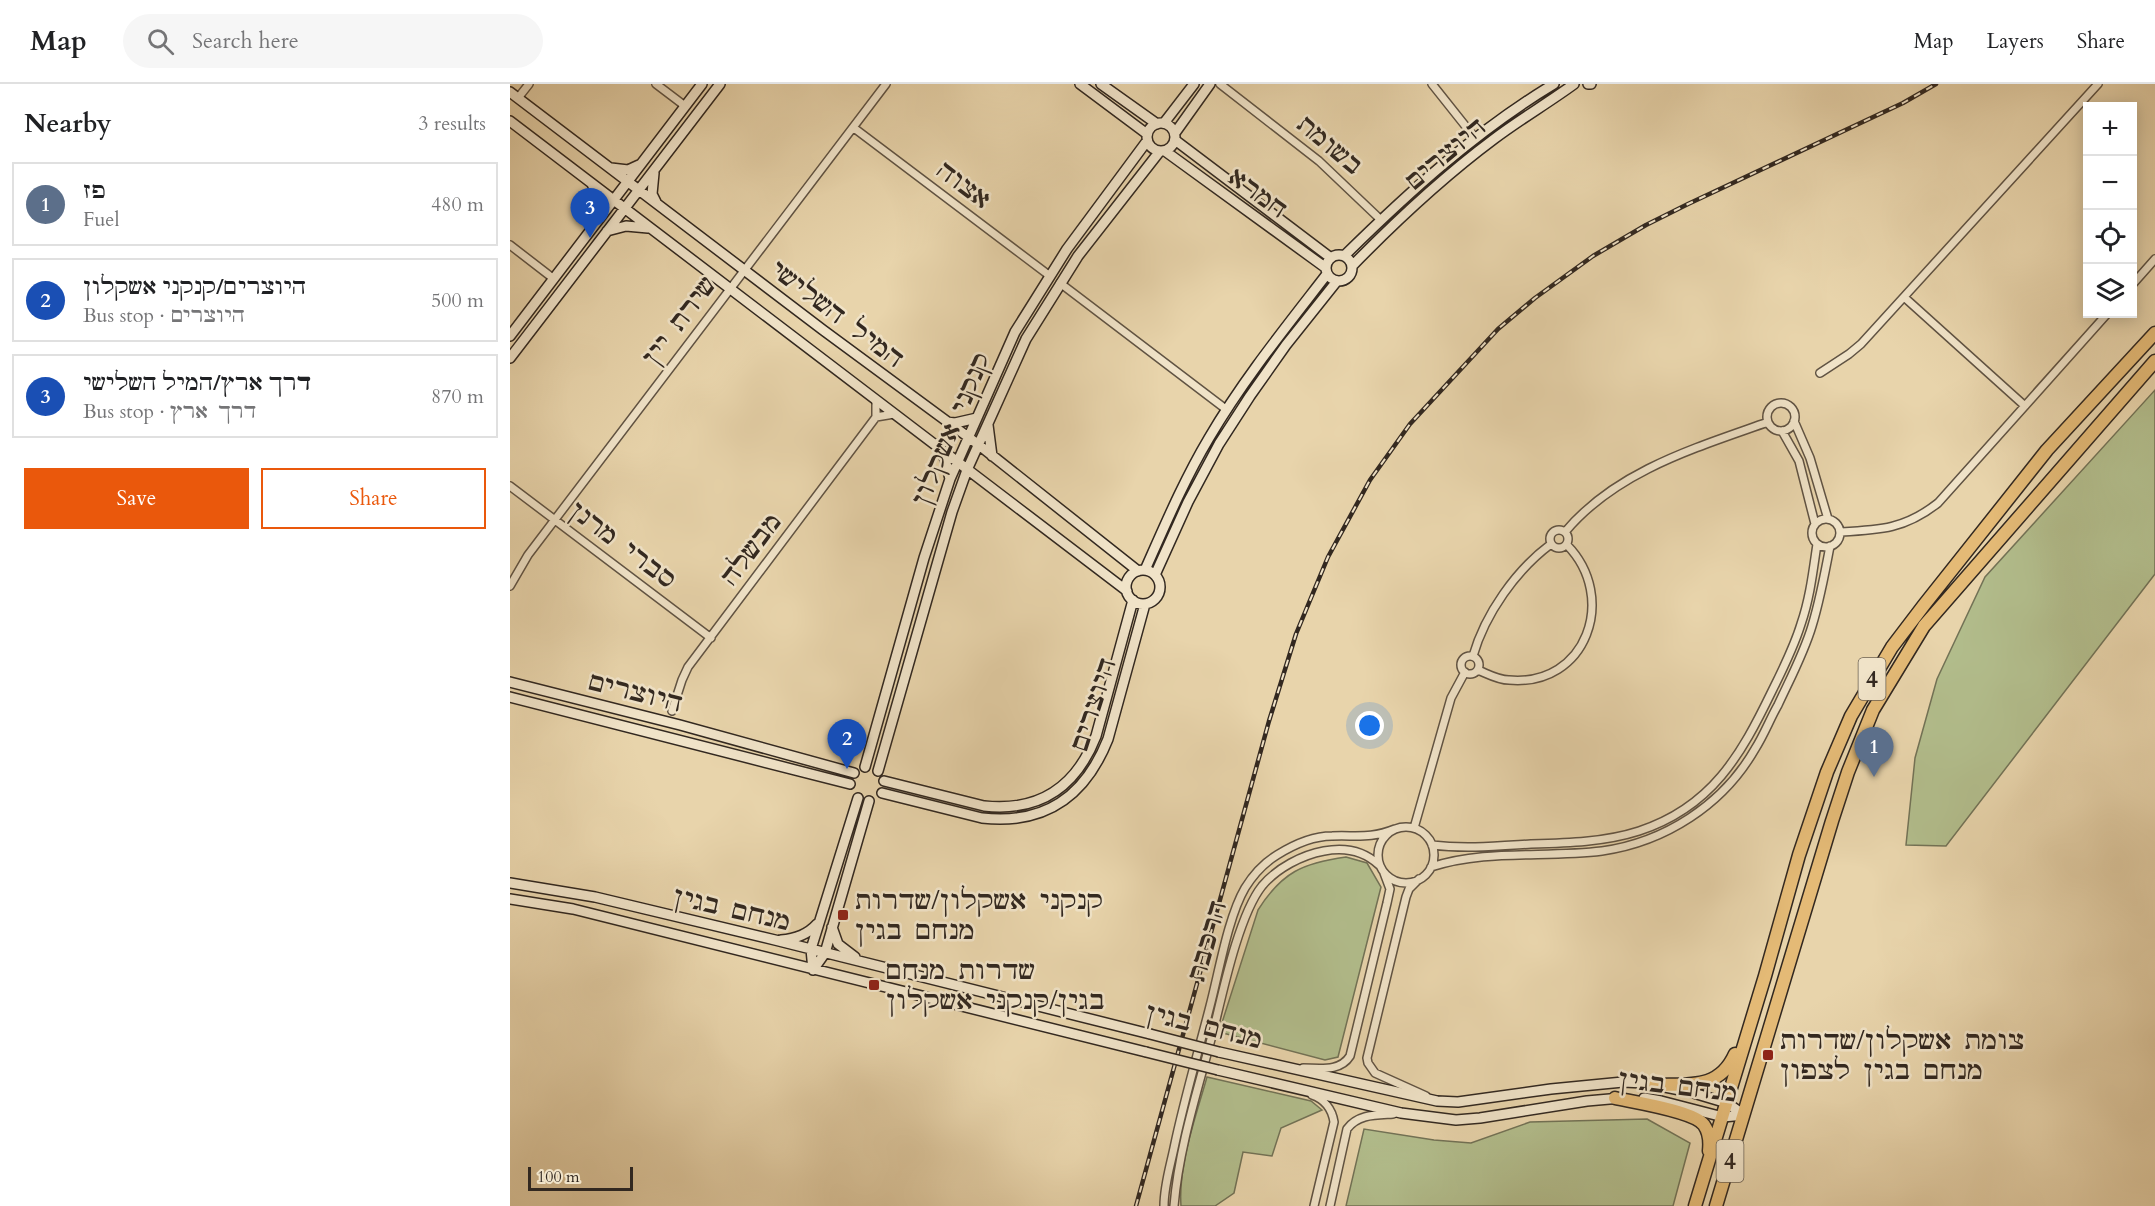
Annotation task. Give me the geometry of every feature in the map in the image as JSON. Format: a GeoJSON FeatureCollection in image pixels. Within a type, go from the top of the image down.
{"type":"FeatureCollection","features":[{"type":"Feature","properties":{"kind":"highway","name":"4"},"geometry":{"type":"LineString","coordinates":[[1695,1206],[1799,855],[1827,772],[1851,716],[1892,647],[2047,450],[2155,333]]}},
{"type":"Feature","properties":{"kind":"highway","name":"4"},"geometry":{"type":"LineString","coordinates":[[1716,1206],[1832,820],[1873,710],[1924,626],[2155,361]]}},
{"type":"Feature","properties":{"kind":"highway"},"geometry":{"type":"LineString","coordinates":[[1655,1085],[1693,1083],[1712,1080],[1722,1075],[1730,1067],[1754,1012]]}},
{"type":"Feature","properties":{"kind":"highway"},"geometry":{"type":"LineString","coordinates":[[1615,1098],[1683,1113],[1698,1119],[1705,1125],[1710,1140],[1708,1165]]}},
{"type":"Feature","properties":{"kind":"street"},"geometry":{"type":"LineString","coordinates":[[514,95],[529,84]]}},
{"type":"Feature","properties":{"kind":"street"},"geometry":{"type":"LineString","coordinates":[[656,84],[685,106]]}},
{"type":"Feature","properties":{"kind":"street"},"geometry":{"type":"LineString","coordinates":[[510,336],[702,84]]}},
{"type":"Feature","properties":{"kind":"street"},"geometry":{"type":"LineString","coordinates":[[510,358],[720,84]]}},
{"type":"Feature","properties":{"kind":"street","name":"שירת יין"},"geometry":{"type":"LineString","coordinates":[[510,586],[528,555],[886,84]]}},
{"type":"Feature","properties":{"kind":"street"},"geometry":{"type":"LineString","coordinates":[[1080,84],[1147,138],[1152,148],[1162,151],[1172,147],[1175,136],[1210,84]]}},
{"type":"Feature","properties":{"kind":"street"},"geometry":{"type":"LineString","coordinates":[[1101,84],[1160,123],[1170,126],[1175,136]]}},
{"type":"Feature","properties":{"kind":"street"},"geometry":{"type":"LineString","coordinates":[[1147,138],[1151,128],[1160,123],[1194,84]]}},
{"type":"Feature","properties":{"kind":"street","name":"בשומת"},"geometry":{"type":"LineString","coordinates":[[1220,84],[1319,161],[1382,220]]}},
{"type":"Feature","properties":{"kind":"street"},"geometry":{"type":"LineString","coordinates":[[1432,84],[1475,138]]}},
{"type":"Feature","properties":{"kind":"street","name":"היוצרים"},"geometry":{"type":"LineString","coordinates":[[1344,256],[1475,138],[1554,84]]}},
{"type":"Feature","properties":{"kind":"street","name":"היוצרים"},"geometry":{"type":"LineString","coordinates":[[1352,266],[1470,157],[1574,84]]}},
{"type":"Feature","properties":{"kind":"street"},"geometry":{"type":"LineString","coordinates":[[1820,373],[1861,344],[2098,84]]}},
{"type":"Feature","properties":{"kind":"street","name":"המיל השלישי"},"geometry":{"type":"LineString","coordinates":[[514,95],[979,445],[1141,571]]}},
{"type":"Feature","properties":{"kind":"street","name":"המיל השלישי"},"geometry":{"type":"LineString","coordinates":[[510,121],[1127,591]]}},
{"type":"Feature","properties":{"kind":"street","name":"אצוה"},"geometry":{"type":"LineString","coordinates":[[854,128],[1050,276]]}},
{"type":"Feature","properties":{"kind":"street","name":"חמרא"},"geometry":{"type":"LineString","coordinates":[[1175,136],[1331,258]]}},
{"type":"Feature","properties":{"kind":"street","name":"קנקני אשקלון"},"geometry":{"type":"LineString","coordinates":[[865,767],[924,558],[950,479],[1015,332],[1050,276],[1147,138]]}},
{"type":"Feature","properties":{"kind":"street","name":"קנקני אשקלון"},"geometry":{"type":"LineString","coordinates":[[878,771],[932,579],[967,470],[1026,339],[1078,256],[1162,151]]}},
{"type":"Feature","properties":{"kind":"street","name":"חמרא"},"geometry":{"type":"LineString","coordinates":[[1162,151],[1327,271]]}},
{"type":"Feature","properties":{"kind":"street"},"geometry":{"type":"LineString","coordinates":[[609,167],[628,170],[643,162]]}},
{"type":"Feature","properties":{"kind":"street"},"geometry":{"type":"LineString","coordinates":[[654,169],[652,194],[656,202]]}},
{"type":"Feature","properties":{"kind":"street"},"geometry":{"type":"LineString","coordinates":[[591,182],[600,199],[596,223]]}},
{"type":"Feature","properties":{"kind":"street"},"geometry":{"type":"LineString","coordinates":[[607,231],[626,226],[653,229]]}},
{"type":"Feature","properties":{"kind":"street"},"geometry":{"type":"LineString","coordinates":[[510,245],[554,279]]}},
{"type":"Feature","properties":{"kind":"street"},"geometry":{"type":"LineString","coordinates":[[1141,571],[1209,438],[1276,338],[1327,271],[1331,258],[1338,255],[1344,256],[1352,266],[1349,277],[1345,280],[1331,279],[1327,271]]}},
{"type":"Feature","properties":{"kind":"street"},"geometry":{"type":"LineString","coordinates":[[2137,280],[2155,259]]}},
{"type":"Feature","properties":{"kind":"street"},"geometry":{"type":"LineString","coordinates":[[1155,576],[1188,502],[1219,444],[1286,345],[1337,281]]}},
{"type":"Feature","properties":{"kind":"street"},"geometry":{"type":"LineString","coordinates":[[1059,283],[1227,410]]}},
{"type":"Feature","properties":{"kind":"street"},"geometry":{"type":"LineString","coordinates":[[1904,297],[2025,406]]}},
{"type":"Feature","properties":{"kind":"street"},"geometry":{"type":"LineString","coordinates":[[1840,532],[1874,531],[1894,527],[1925,512],[1944,496],[2103,318]]}},
{"type":"Feature","properties":{"kind":"street"},"geometry":{"type":"LineString","coordinates":[[876,400],[876,417],[894,414]]}},
{"type":"Feature","properties":{"kind":"street"},"geometry":{"type":"LineString","coordinates":[[1794,421],[1792,426],[1782,431],[1772,428],[1768,422],[1767,412],[1779,402],[1785,403],[1793,410],[1794,421],[1810,458],[1827,519]]}},
{"type":"Feature","properties":{"kind":"street","name":"מבשלה"},"geometry":{"type":"LineString","coordinates":[[672,711],[684,673],[876,417]]}},
{"type":"Feature","properties":{"kind":"street"},"geometry":{"type":"LineString","coordinates":[[946,421],[955,423],[977,418]]}},
{"type":"Feature","properties":{"kind":"street"},"geometry":{"type":"LineString","coordinates":[[1565,532],[1582,512],[1628,480],[1679,454],[1768,422]]}},
{"type":"Feature","properties":{"kind":"street"},"geometry":{"type":"LineString","coordinates":[[988,423],[992,456]]}},
{"type":"Feature","properties":{"kind":"street"},"geometry":{"type":"LineString","coordinates":[[1782,431],[1799,461],[1815,524]]}},
{"type":"Feature","properties":{"kind":"street"},"geometry":{"type":"LineString","coordinates":[[937,446],[945,459],[950,479]]}},
{"type":"Feature","properties":{"kind":"street"},"geometry":{"type":"LineString","coordinates":[[962,487],[973,484],[988,485]]}},
{"type":"Feature","properties":{"kind":"street","name":"סברי מרנן"},"geometry":{"type":"LineString","coordinates":[[510,486],[711,638]]}},
{"type":"Feature","properties":{"kind":"street"},"geometry":{"type":"LineString","coordinates":[[1827,519],[1835,522],[1840,532],[1837,542],[1830,546],[1817,544],[1811,534],[1819,520],[1827,519]]}},
{"type":"Feature","properties":{"kind":"street"},"geometry":{"type":"LineString","coordinates":[[1551,544],[1551,537],[1555,531],[1565,532]]}},
{"type":"Feature","properties":{"kind":"street"},"geometry":{"type":"LineString","coordinates":[[1565,532],[1569,538],[1567,545]]}},
{"type":"Feature","properties":{"kind":"street"},"geometry":{"type":"LineString","coordinates":[[1551,544],[1557,548],[1567,545]]}},
{"type":"Feature","properties":{"kind":"street"},"geometry":{"type":"LineString","coordinates":[[1473,656],[1481,633],[1503,596],[1531,560],[1551,544]]}},
{"type":"Feature","properties":{"kind":"street"},"geometry":{"type":"LineString","coordinates":[[1432,845],[1455,848],[1607,839],[1640,831],[1662,822],[1687,807],[1722,776],[1741,751],[1757,722],[1795,643],[1802,623],[1817,544]]}},
{"type":"Feature","properties":{"kind":"street"},"geometry":{"type":"LineString","coordinates":[[1478,670],[1508,680],[1535,679],[1558,670],[1577,653],[1589,629],[1593,604],[1587,576],[1580,560],[1567,545]]}},
{"type":"Feature","properties":{"kind":"street"},"geometry":{"type":"LineString","coordinates":[[1431,867],[1459,859],[1559,854],[1619,848],[1645,841],[1667,831],[1706,806],[1731,783],[1756,749],[1796,666],[1812,626],[1830,546]]}},
{"type":"Feature","properties":{"kind":"street"},"geometry":{"type":"LineString","coordinates":[[1141,571],[1155,576],[1160,583],[1160,591],[1154,600],[1145,604],[1133,600],[1127,591],[1128,581],[1132,574],[1141,571]]}},
{"type":"Feature","properties":{"kind":"street","name":"היוצרים"},"geometry":{"type":"LineString","coordinates":[[884,781],[998,808],[1032,803],[1066,783],[1080,770],[1096,736],[1133,600]]}},
{"type":"Feature","properties":{"kind":"street","name":"היוצרים"},"geometry":{"type":"LineString","coordinates":[[882,793],[998,820],[1017,819],[1055,806],[1089,777],[1100,760],[1108,740],[1145,604]]}},
{"type":"Feature","properties":{"kind":"street"},"geometry":{"type":"LineString","coordinates":[[1473,656],[1479,661],[1478,670],[1472,674],[1465,672],[1461,666],[1463,659],[1473,656]]}},
{"type":"Feature","properties":{"kind":"street"},"geometry":{"type":"LineString","coordinates":[[1414,828],[1451,698],[1465,672]]}},
{"type":"Feature","properties":{"kind":"street","name":"היוצרים"},"geometry":{"type":"LineString","coordinates":[[510,682],[658,719],[854,773]]}},
{"type":"Feature","properties":{"kind":"street","name":"היוצרים"},"geometry":{"type":"LineString","coordinates":[[510,697],[850,784]]}},
{"type":"Feature","properties":{"kind":"street"},"geometry":{"type":"LineString","coordinates":[[658,719],[672,711],[680,725]]}},
{"type":"Feature","properties":{"kind":"street"},"geometry":{"type":"LineString","coordinates":[[865,767],[878,771],[884,781],[882,793],[869,801],[858,798],[851,790],[850,784],[854,773],[865,767]]}},
{"type":"Feature","properties":{"kind":"street"},"geometry":{"type":"LineString","coordinates":[[813,970],[811,949],[858,798]]}},
{"type":"Feature","properties":{"kind":"street"},"geometry":{"type":"LineString","coordinates":[[813,970],[825,953],[869,801]]}},
{"type":"Feature","properties":{"kind":"street"},"geometry":{"type":"LineString","coordinates":[[1293,1068],[1337,1067],[1345,1064],[1350,1056],[1390,889],[1379,865],[1378,848],[1382,840],[1395,829],[1414,828],[1427,836],[1434,856],[1431,867],[1409,889],[1406,897],[1367,1058],[1375,1073],[1437,1101]]}},
{"type":"Feature","properties":{"kind":"street","name":"הרכבת"},"geometry":{"type":"LineString","coordinates":[[1164,1206],[1179,1126],[1236,908],[1245,888],[1256,872],[1276,856],[1315,837],[1376,836],[1395,829]]}},
{"type":"Feature","properties":{"kind":"street","name":"הרכבת"},"geometry":{"type":"LineString","coordinates":[[1174,1206],[1184,1145],[1195,1099],[1227,977],[1250,905],[1262,887],[1274,875],[1291,863],[1314,853],[1331,849],[1349,850],[1367,855],[1379,865]]}},
{"type":"Feature","properties":{"kind":"street"},"geometry":{"type":"LineString","coordinates":[[1384,873],[1401,882],[1419,879]]}},
{"type":"Feature","properties":{"kind":"street","name":"מנחם בגין"},"geometry":{"type":"LineString","coordinates":[[510,883],[595,897],[1219,1052],[1437,1101],[1458,1102],[1623,1082],[1655,1085],[1727,1102],[1744,1115]]}},
{"type":"Feature","properties":{"kind":"street","name":"מנחם בגין"},"geometry":{"type":"LineString","coordinates":[[510,899],[573,909],[1218,1070],[1401,1113],[1456,1120],[1480,1119],[1615,1098],[1639,1098],[1661,1101],[1723,1117],[1744,1115]]}},
{"type":"Feature","properties":{"kind":"street"},"geometry":{"type":"LineString","coordinates":[[775,940],[801,935],[812,930],[819,923]]}},
{"type":"Feature","properties":{"kind":"street"},"geometry":{"type":"LineString","coordinates":[[832,927],[838,944],[855,957],[871,964]]}},
{"type":"Feature","properties":{"kind":"street"},"geometry":{"type":"LineString","coordinates":[[1284,1085],[1319,1098],[1328,1105],[1333,1115],[1334,1122],[1314,1206]]}},
{"type":"Feature","properties":{"kind":"street"},"geometry":{"type":"LineString","coordinates":[[1330,1206],[1345,1136],[1351,1124],[1364,1116],[1401,1113]]}},
{"type":"Feature","properties":{"kind":"green space"},"geometry":{"type":"Polygon","coordinates":[[[2155,390],[2155,574],[1946,846],[1906,845],[1915,758],[1937,679],[1985,577],[2155,390]]]}},
{"type":"Feature","properties":{"kind":"green space"},"geometry":{"type":"Polygon","coordinates":[[[1346,857],[1367,863],[1381,887],[1338,1057],[1325,1060],[1219,1032],[1258,910],[1267,897],[1285,878],[1306,866],[1346,857]]]}},
{"type":"Feature","properties":{"kind":"green space"},"geometry":{"type":"Polygon","coordinates":[[[1207,1077],[1311,1101],[1322,1110],[1281,1128],[1272,1156],[1243,1152],[1234,1193],[1215,1206],[1181,1206],[1185,1157],[1207,1077]]]}},
{"type":"Feature","properties":{"kind":"green space"},"geometry":{"type":"Polygon","coordinates":[[[1647,1119],[1690,1143],[1673,1206],[1346,1206],[1364,1129],[1434,1140],[1471,1143],[1530,1122],[1647,1119]]]}},
{"type":"Feature","properties":{"kind":"railway"},"geometry":{"type":"LineString","coordinates":[[1136,1206],[1269,721],[1296,634],[1328,557],[1370,480],[1410,424],[1498,329],[1535,298],[1593,256],[1646,225],[1903,103],[1936,84]]}},
{"type":"Feature","properties":{"kind":"place","name":"דרך ארץ/המיל השלישי"},"geometry":{"type":"Point","coordinates":[590,238]}},
{"type":"Feature","properties":{"kind":"place","name":"היוצרים/קנקני אשקלון"},"geometry":{"type":"Point","coordinates":[847,769]}},
{"type":"Feature","properties":{"kind":"place","name":"פז"},"geometry":{"type":"Point","coordinates":[1874,777]}},
{"type":"Feature","properties":{"kind":"place","name":"קנקני אשקלון/שדרות מנחם בגין"},"geometry":{"type":"Point","coordinates":[843,915]}},
{"type":"Feature","properties":{"kind":"place","name":"שדרות מנחם בגין/קנקני אשקלון"},"geometry":{"type":"Point","coordinates":[874,985]}},
{"type":"Feature","properties":{"kind":"place","name":"צומת אשקלון/שדרות מנחם בגין לצפון"},"geometry":{"type":"Point","coordinates":[1768,1055]}}]}
